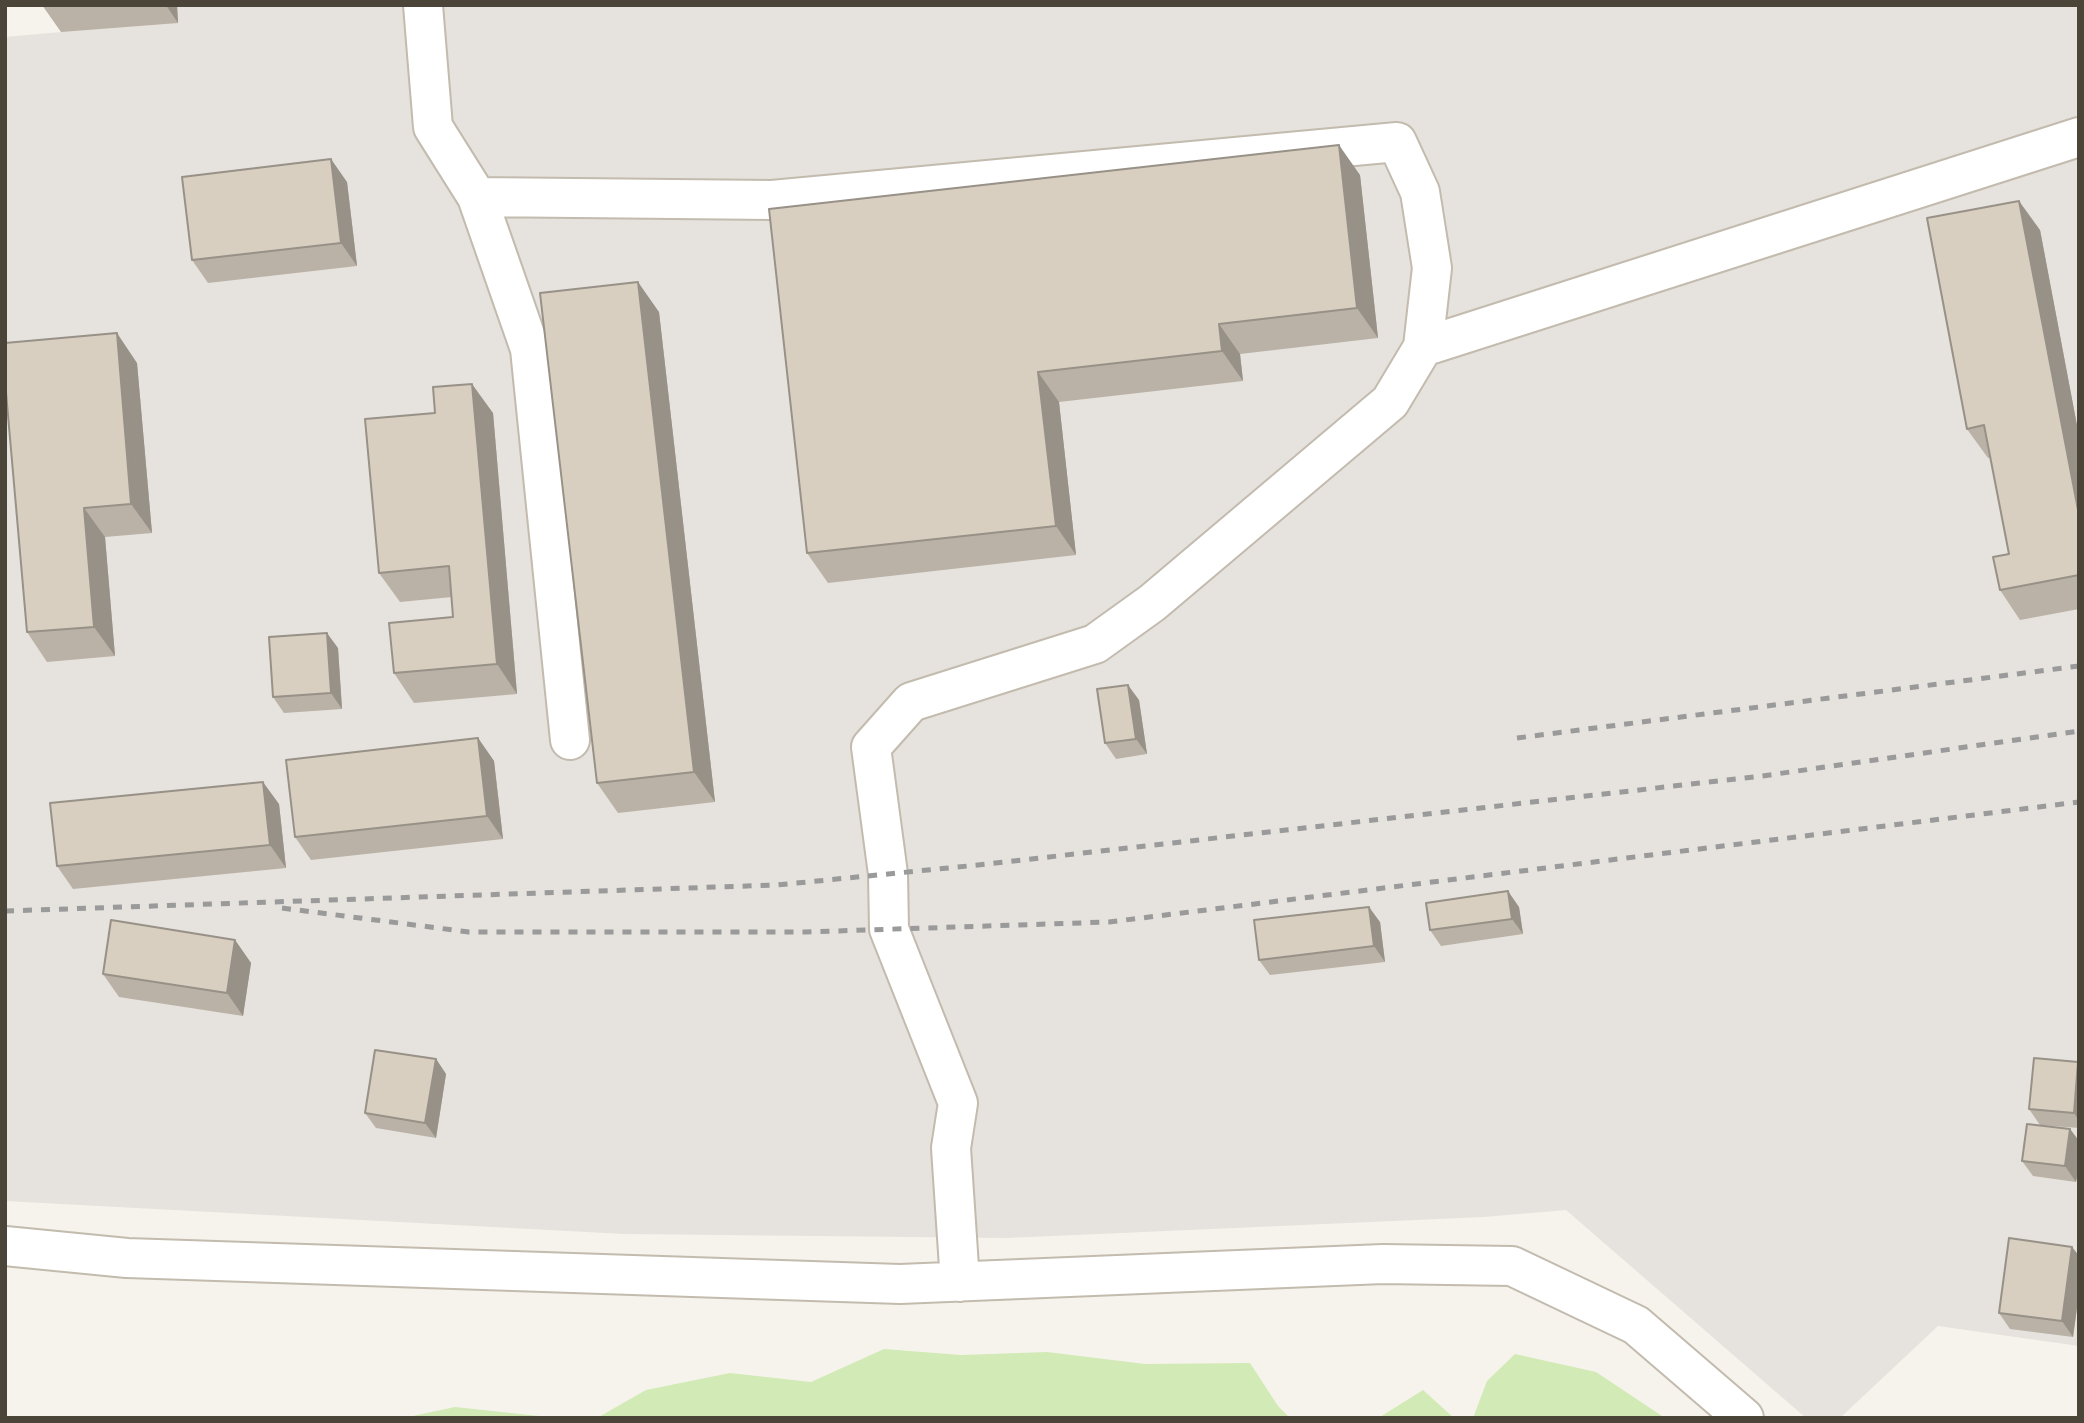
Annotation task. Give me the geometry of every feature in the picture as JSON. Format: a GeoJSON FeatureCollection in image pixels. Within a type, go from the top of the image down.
{"type":"FeatureCollection","features":[{"type":"Feature","properties":{"kind":"street"},"geometry":{"type":"LineString","coordinates":[[423,5],[433,127],[477,197],[530,349],[569,740]]}},
{"type":"Feature","properties":{"kind":"street"},"geometry":{"type":"LineString","coordinates":[[1423,346],[2079,137]]}},
{"type":"Feature","properties":{"kind":"street"},"geometry":{"type":"LineString","coordinates":[[477,197],[772,200],[1397,142],[1420,192],[1432,268],[1423,346],[1390,402],[1152,603],[1095,644],[911,702],[871,747],[888,874],[889,929],[958,1103],[951,1148],[960,1282]]}},
{"type":"Feature","properties":{"kind":"street"},"geometry":{"type":"LineString","coordinates":[[5,1246],[180,1260],[900,1284],[1383,1264],[1512,1266],[1636,1325],[1744,1418]]}},
{"type":"Feature","properties":{"kind":"shaded area"},"geometry":{"type":"Polygon","coordinates":[[[59,5],[2079,5],[2079,1346],[1938,1326],[1840,1418],[1806,1418],[1566,1210],[1484,1217],[1007,1238],[624,1234],[5,1201],[5,37],[61,32],[59,5]]]}},
{"type":"Feature","properties":{"kind":"green space"},"geometry":{"type":"Polygon","coordinates":[[[884,1349],[961,1355],[1047,1352],[1145,1364],[1250,1363],[1278,1406],[1290,1418],[597,1418],[646,1390],[730,1373],[811,1382],[884,1349]]]}},
{"type":"Feature","properties":{"kind":"green space"},"geometry":{"type":"Polygon","coordinates":[[[1515,1354],[1596,1372],[1665,1418],[1473,1418],[1487,1381],[1515,1354]]]}},
{"type":"Feature","properties":{"kind":"green space"},"geometry":{"type":"Polygon","coordinates":[[[1423,1390],[1454,1418],[1379,1418],[1380,1417],[1423,1390]]]}},
{"type":"Feature","properties":{"kind":"green space"},"geometry":{"type":"Polygon","coordinates":[[[455,1407],[558,1418],[403,1418],[455,1407]]]}},
{"type":"Feature","properties":{"kind":"building"},"geometry":{"type":"Polygon","coordinates":[[[1339,145],[1357,308],[1219,324],[1222,351],[1038,372],[1056,526],[807,553],[769,209],[1339,145]]]}},
{"type":"Feature","properties":{"kind":"building"},"geometry":{"type":"Polygon","coordinates":[[[331,159],[341,243],[192,260],[182,177],[331,159]]]}},
{"type":"Feature","properties":{"kind":"building"},"geometry":{"type":"Polygon","coordinates":[[[2019,201],[2079,515],[2079,575],[2000,590],[1993,557],[2009,554],[1984,425],[1967,429],[1927,218],[2019,201]]]}},
{"type":"Feature","properties":{"kind":"building"},"geometry":{"type":"Polygon","coordinates":[[[638,282],[694,772],[597,783],[540,293],[638,282]]]}},
{"type":"Feature","properties":{"kind":"building"},"geometry":{"type":"Polygon","coordinates":[[[117,333],[131,504],[84,508],[94,627],[27,632],[5,381],[5,343],[117,333]]]}},
{"type":"Feature","properties":{"kind":"building"},"geometry":{"type":"Polygon","coordinates":[[[472,384],[497,664],[394,673],[389,623],[453,617],[449,566],[379,573],[365,419],[435,413],[433,387],[472,384]]]}},
{"type":"Feature","properties":{"kind":"building"},"geometry":{"type":"Polygon","coordinates":[[[327,633],[331,693],[273,697],[269,637],[327,633]]]}},
{"type":"Feature","properties":{"kind":"building"},"geometry":{"type":"Polygon","coordinates":[[[1128,685],[1136,739],[1105,743],[1097,689],[1128,685]]]}},
{"type":"Feature","properties":{"kind":"building"},"geometry":{"type":"Polygon","coordinates":[[[478,738],[487,816],[295,837],[286,760],[478,738]]]}},
{"type":"Feature","properties":{"kind":"building"},"geometry":{"type":"Polygon","coordinates":[[[263,782],[270,845],[57,866],[50,803],[263,782]]]}},
{"type":"Feature","properties":{"kind":"building"},"geometry":{"type":"Polygon","coordinates":[[[1508,891],[1512,919],[1430,930],[1426,903],[1508,891]]]}},
{"type":"Feature","properties":{"kind":"building"},"geometry":{"type":"Polygon","coordinates":[[[1369,907],[1374,946],[1259,960],[1254,920],[1369,907]]]}},
{"type":"Feature","properties":{"kind":"building"},"geometry":{"type":"Polygon","coordinates":[[[111,920],[235,940],[227,993],[103,974],[111,920]]]}},
{"type":"Feature","properties":{"kind":"building"},"geometry":{"type":"Polygon","coordinates":[[[375,1050],[436,1059],[425,1123],[365,1113],[375,1050]]]}},
{"type":"Feature","properties":{"kind":"building"},"geometry":{"type":"Polygon","coordinates":[[[2034,1058],[2078,1062],[2074,1113],[2029,1109],[2034,1058]]]}},
{"type":"Feature","properties":{"kind":"building"},"geometry":{"type":"Polygon","coordinates":[[[2027,1124],[2070,1129],[2065,1166],[2022,1161],[2027,1124]]]}},
{"type":"Feature","properties":{"kind":"building"},"geometry":{"type":"Polygon","coordinates":[[[2009,1238],[2072,1247],[2062,1321],[1999,1313],[2009,1238]]]}},
{"type":"Feature","properties":{"kind":"railway"},"geometry":{"type":"LineString","coordinates":[[1517,738],[2079,666]]}},
{"type":"Feature","properties":{"kind":"railway"},"geometry":{"type":"LineString","coordinates":[[5,911],[777,885],[978,865],[1762,776],[2079,731]]}},
{"type":"Feature","properties":{"kind":"railway"},"geometry":{"type":"LineString","coordinates":[[282,908],[469,932],[805,932],[1109,922],[2079,802]]}}]}
